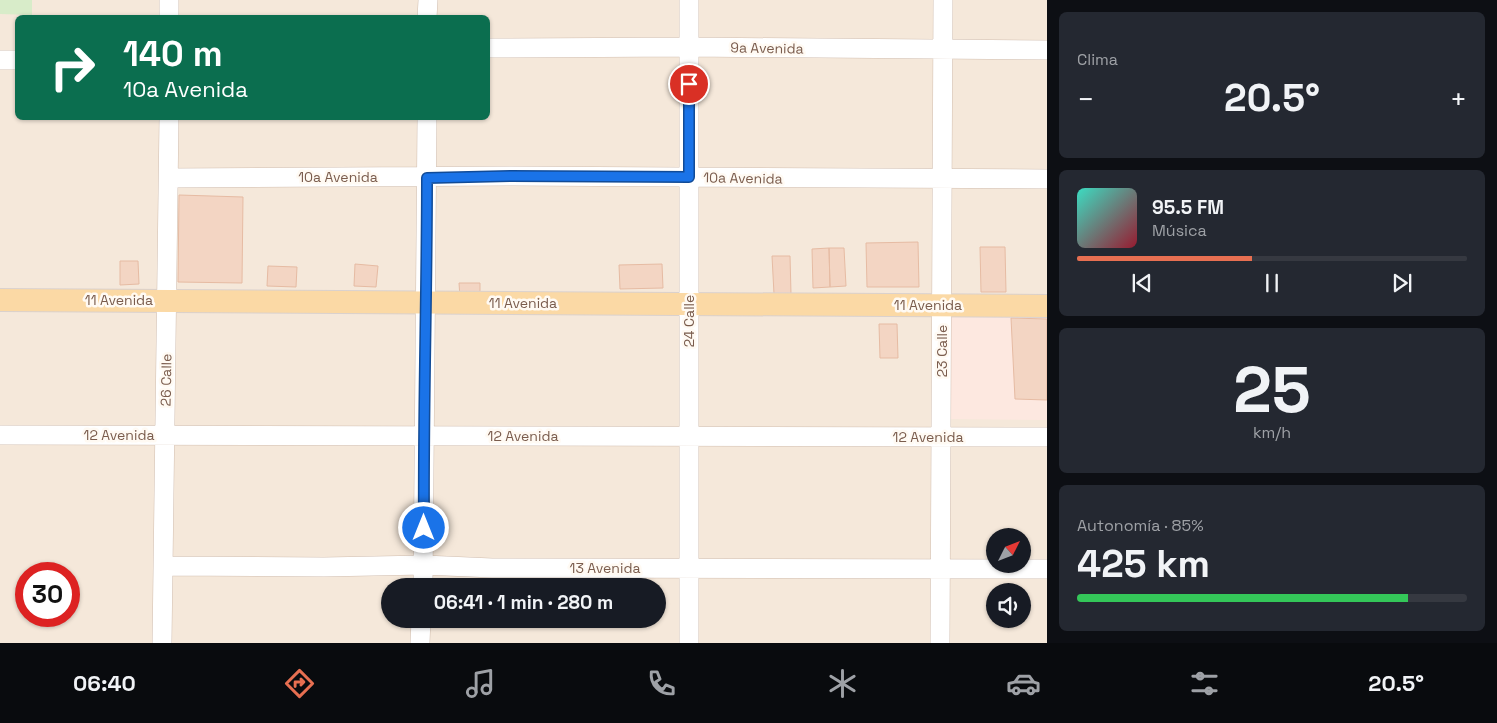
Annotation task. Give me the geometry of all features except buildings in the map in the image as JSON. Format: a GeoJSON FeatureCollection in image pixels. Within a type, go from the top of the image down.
{"type":"FeatureCollection","features":[{"type":"Feature","properties":{"kind":"main road","name":"11 Avenida"},"geometry":{"type":"LineString","coordinates":[[0,300],[1047,306]]}},
{"type":"Feature","properties":{"kind":"street"},"geometry":{"type":"LineString","coordinates":[[169,0],[170,15]]}},
{"type":"Feature","properties":{"kind":"street"},"geometry":{"type":"LineString","coordinates":[[428,0],[428,15]]}},
{"type":"Feature","properties":{"kind":"street","name":"24 Calle"},"geometry":{"type":"LineString","coordinates":[[689,0],[689,643]]}},
{"type":"Feature","properties":{"kind":"street","name":"23 Calle"},"geometry":{"type":"LineString","coordinates":[[940,643],[943,0]]}},
{"type":"Feature","properties":{"kind":"street","name":"9a Avenida"},"geometry":{"type":"LineString","coordinates":[[490,48],[689,47],[1047,50]]}},
{"type":"Feature","properties":{"kind":"street"},"geometry":{"type":"LineString","coordinates":[[0,60],[15,60]]}},
{"type":"Feature","properties":{"kind":"street","name":"26 Calle"},"geometry":{"type":"LineString","coordinates":[[162,643],[169,120]]}},
{"type":"Feature","properties":{"kind":"street"},"geometry":{"type":"LineString","coordinates":[[423,578],[423,436],[427,120]]}},
{"type":"Feature","properties":{"kind":"street","name":"10a Avenida"},"geometry":{"type":"LineString","coordinates":[[169,178],[427,178],[511,176],[1047,179]]}},
{"type":"Feature","properties":{"kind":"street","name":"12 Avenida"},"geometry":{"type":"LineString","coordinates":[[0,435],[1047,437]]}},
{"type":"Feature","properties":{"kind":"street","name":"13 Avenida"},"geometry":{"type":"LineString","coordinates":[[163,566],[324,567],[424,565],[492,568],[1047,569]]}},
{"type":"Feature","properties":{"kind":"street"},"geometry":{"type":"LineString","coordinates":[[420,643],[421,628]]}},
{"type":"Feature","properties":{"kind":"shaded area"},"geometry":{"type":"Polygon","coordinates":[[[0,0],[1047,0],[1047,643],[0,643],[0,0]]]}},
{"type":"Feature","properties":{"kind":"shaded area"},"geometry":{"type":"Polygon","coordinates":[[[949,312],[1047,313],[1047,420],[950,419],[949,312]]]}},
{"type":"Feature","properties":{"kind":"green space"},"geometry":{"type":"Polygon","coordinates":[[[0,0],[32,0],[32,15],[0,14],[0,0]]]}},
{"type":"Feature","properties":{"kind":"route"},"geometry":{"type":"LineString","coordinates":[[424,528],[423,436],[427,178],[511,176],[689,177],[689,84]]}}]}
